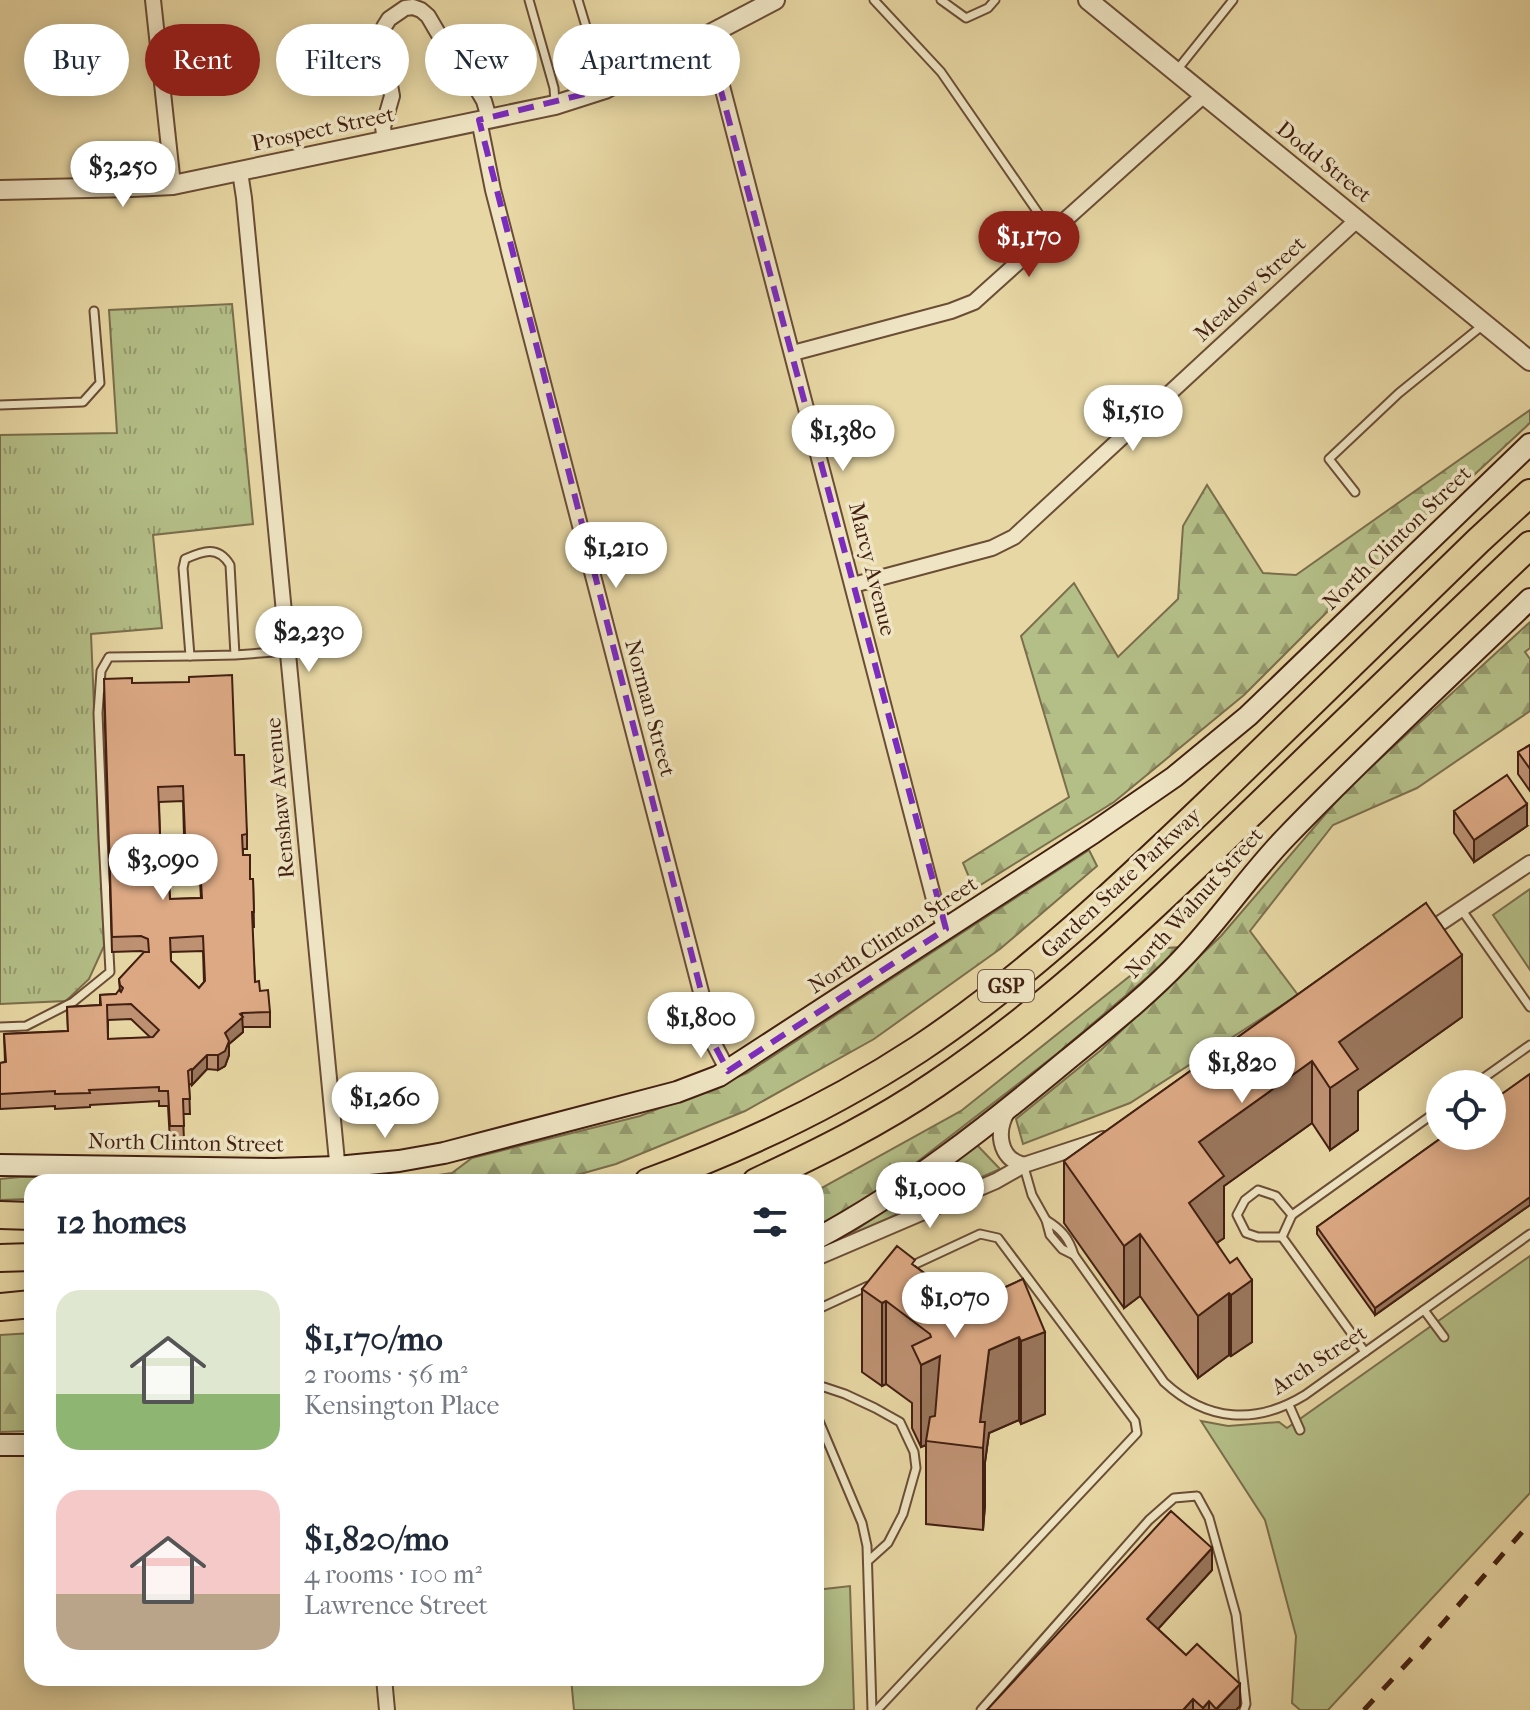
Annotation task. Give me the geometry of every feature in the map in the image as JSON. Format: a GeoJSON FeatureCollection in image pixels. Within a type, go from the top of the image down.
{"type":"FeatureCollection","features":[{"type":"Feature","properties":{"kind":"highway","name":"Garden State Parkway"},"geometry":{"type":"LineString","coordinates":[[669,1174],[722,1154],[810,1112],[892,1066],[996,994],[1116,891],[1530,493]]}},
{"type":"Feature","properties":{"kind":"highway","name":"Garden State Parkway"},"geometry":{"type":"LineString","coordinates":[[772,1174],[908,1102],[1011,1030],[1084,970],[1530,545]]}},
{"type":"Feature","properties":{"kind":"highway"},"geometry":{"type":"LineString","coordinates":[[0,1215],[24,1216]]}},
{"type":"Feature","properties":{"kind":"highway"},"geometry":{"type":"LineString","coordinates":[[0,1258],[24,1257]]}},
{"type":"Feature","properties":{"kind":"highway"},"geometry":{"type":"LineString","coordinates":[[0,1298],[24,1300]]}},
{"type":"Feature","properties":{"kind":"highway"},"geometry":{"type":"LineString","coordinates":[[0,1307],[24,1302]]}},
{"type":"Feature","properties":{"kind":"main road","name":"North Clinton Street"},"geometry":{"type":"LineString","coordinates":[[0,1165],[274,1169],[338,1174],[444,1153],[706,1082],[728,1071],[946,929],[1174,777],[1248,716],[1530,444]]}},
{"type":"Feature","properties":{"kind":"main road","name":"North Walnut Street"},"geometry":{"type":"LineString","coordinates":[[824,1235],[897,1191],[1010,1108],[1167,974],[1223,914],[1283,840],[1394,728],[1530,599]]}},
{"type":"Feature","properties":{"kind":"main road"},"geometry":{"type":"LineString","coordinates":[[0,1445],[24,1445]]}},
{"type":"Feature","properties":{"kind":"street"},"geometry":{"type":"LineString","coordinates":[[153,0],[173,185]]}},
{"type":"Feature","properties":{"kind":"street","name":"Prospect Street"},"geometry":{"type":"LineString","coordinates":[[728,24],[775,0]]}},
{"type":"Feature","properties":{"kind":"street","name":"Dodd Street"},"geometry":{"type":"LineString","coordinates":[[1088,0],[1530,361]]}},
{"type":"Feature","properties":{"kind":"street","name":"Norman Street"},"geometry":{"type":"LineString","coordinates":[[385,141],[383,127],[392,96],[382,42],[384,27],[389,19],[405,8],[413,7],[428,16],[484,101],[493,190],[715,1046],[728,1071]]}},
{"type":"Feature","properties":{"kind":"street"},"geometry":{"type":"LineString","coordinates":[[793,353],[963,307],[983,295],[1204,95]]}},
{"type":"Feature","properties":{"kind":"street","name":"Prospect Street"},"geometry":{"type":"LineString","coordinates":[[0,190],[173,185],[555,105],[583,96]]}},
{"type":"Feature","properties":{"kind":"street","name":"Marcy Avenue"},"geometry":{"type":"LineString","coordinates":[[725,96],[936,907],[946,929]]}},
{"type":"Feature","properties":{"kind":"street","name":"Renshaw Avenue"},"geometry":{"type":"LineString","coordinates":[[240,172],[338,1174]]}},
{"type":"Feature","properties":{"kind":"street","name":"Meadow Street"},"geometry":{"type":"LineString","coordinates":[[853,585],[992,548],[1014,537],[1357,220]]}},
{"type":"Feature","properties":{"kind":"street"},"geometry":{"type":"LineString","coordinates":[[1409,945],[1530,863]]}},
{"type":"Feature","properties":{"kind":"street"},"geometry":{"type":"LineString","coordinates":[[1010,1108],[1001,1124],[1000,1138],[1009,1157],[1024,1165]]}},
{"type":"Feature","properties":{"kind":"street"},"geometry":{"type":"LineString","coordinates":[[824,1255],[996,1181],[1024,1165],[1117,1135]]}},
{"type":"Feature","properties":{"kind":"street"},"geometry":{"type":"LineString","coordinates":[[385,1686],[388,1710]]}},
{"type":"Feature","properties":{"kind":"lane"},"geometry":{"type":"LineString","coordinates":[[529,0],[554,88],[555,105]]}},
{"type":"Feature","properties":{"kind":"lane"},"geometry":{"type":"LineString","coordinates":[[578,0],[585,24]]}},
{"type":"Feature","properties":{"kind":"lane"},"geometry":{"type":"LineString","coordinates":[[874,0],[941,72],[1052,233]]}},
{"type":"Feature","properties":{"kind":"lane"},"geometry":{"type":"LineString","coordinates":[[941,0],[966,18],[988,8],[995,0]]}},
{"type":"Feature","properties":{"kind":"lane"},"geometry":{"type":"LineString","coordinates":[[1176,72],[1233,0]]}},
{"type":"Feature","properties":{"kind":"lane"},"geometry":{"type":"LineString","coordinates":[[0,405],[83,402],[100,383],[94,311]]}},
{"type":"Feature","properties":{"kind":"lane"},"geometry":{"type":"LineString","coordinates":[[1355,492],[1329,459],[1399,393],[1484,323]]}},
{"type":"Feature","properties":{"kind":"lane"},"geometry":{"type":"LineString","coordinates":[[190,656],[183,568],[185,559],[214,551],[224,555],[230,565],[235,655]]}},
{"type":"Feature","properties":{"kind":"lane"},"geometry":{"type":"LineString","coordinates":[[0,1027],[26,1026],[73,1002],[110,972],[99,729],[101,671],[109,657],[288,651]]}},
{"type":"Feature","properties":{"kind":"lane"},"geometry":{"type":"LineString","coordinates":[[1461,909],[1530,1007]]}},
{"type":"Feature","properties":{"kind":"lane"},"geometry":{"type":"LineString","coordinates":[[1495,1070],[1530,1045]]}},
{"type":"Feature","properties":{"kind":"lane"},"geometry":{"type":"LineString","coordinates":[[1282,1237],[1292,1215],[1426,1119]]}},
{"type":"Feature","properties":{"kind":"lane","name":"Arch Street"},"geometry":{"type":"LineString","coordinates":[[1024,1165],[1032,1195],[1046,1220],[1060,1228],[1070,1242],[1074,1255],[1157,1373],[1184,1398],[1217,1413],[1238,1416],[1266,1413],[1289,1405],[1530,1234]]}},
{"type":"Feature","properties":{"kind":"lane"},"geometry":{"type":"LineString","coordinates":[[1282,1237],[1258,1237],[1246,1233],[1237,1215],[1245,1200],[1258,1190],[1276,1196],[1292,1215]]}},
{"type":"Feature","properties":{"kind":"lane"},"geometry":{"type":"LineString","coordinates":[[874,1710],[1137,1433],[1135,1421],[998,1238],[980,1234],[898,1272]]}},
{"type":"Feature","properties":{"kind":"lane"},"geometry":{"type":"LineString","coordinates":[[1282,1237],[1365,1352]]}},
{"type":"Feature","properties":{"kind":"lane"},"geometry":{"type":"LineString","coordinates":[[824,1306],[871,1285]]}},
{"type":"Feature","properties":{"kind":"lane"},"geometry":{"type":"LineString","coordinates":[[1424,1310],[1444,1337]]}},
{"type":"Feature","properties":{"kind":"lane"},"geometry":{"type":"LineString","coordinates":[[824,1387],[845,1394],[900,1422],[914,1452],[916,1468],[903,1514],[888,1543],[868,1561]]}},
{"type":"Feature","properties":{"kind":"lane"},"geometry":{"type":"LineString","coordinates":[[1289,1405],[1300,1430]]}},
{"type":"Feature","properties":{"kind":"lane"},"geometry":{"type":"LineString","coordinates":[[824,1433],[862,1523],[867,1546],[874,1710]]}},
{"type":"Feature","properties":{"kind":"lane"},"geometry":{"type":"LineString","coordinates":[[981,1710],[1149,1520],[1174,1498],[1197,1496],[1209,1518],[1236,1615],[1246,1704],[1244,1710]]}},
{"type":"Feature","properties":{"kind":"highlighted area"},"geometry":{"type":"Polygon","coordinates":[[[706,35],[946,929],[728,1071],[715,1046],[479,120],[605,89],[706,35]]]}},
{"type":"Feature","properties":{"kind":"green space"},"geometry":{"type":"Polygon","coordinates":[[[232,304],[253,524],[153,535],[162,628],[91,634],[104,946],[89,979],[66,1001],[0,1004],[0,435],[117,433],[109,310],[232,304]]]}},
{"type":"Feature","properties":{"kind":"green space"},"geometry":{"type":"Polygon","coordinates":[[[1530,410],[1530,423],[1333,606],[1244,695],[1114,802],[974,889],[963,863],[1069,797],[1021,636],[1074,583],[1118,657],[1178,599],[1183,526],[1207,485],[1263,573],[1296,575],[1530,410]]]}},
{"type":"Feature","properties":{"kind":"green space"},"geometry":{"type":"Polygon","coordinates":[[[1530,622],[1530,648],[1525,652],[1530,659],[1530,711],[1417,788],[1333,825],[1250,931],[1298,995],[1130,1103],[1023,1144],[1016,1119],[1101,1050],[1221,936],[1347,789],[1530,622]]]}},
{"type":"Feature","properties":{"kind":"green space"},"geometry":{"type":"Polygon","coordinates":[[[1089,850],[1097,866],[1000,949],[874,1039],[745,1111],[616,1164],[580,1174],[445,1174],[452,1173],[472,1158],[640,1116],[747,1073],[1089,850]]]}},
{"type":"Feature","properties":{"kind":"green space"},"geometry":{"type":"Polygon","coordinates":[[[1530,889],[1530,970],[1493,915],[1530,889]]]}},
{"type":"Feature","properties":{"kind":"green space"},"geometry":{"type":"Polygon","coordinates":[[[1183,947],[1058,1053],[882,1189],[824,1222],[824,1187],[961,1111],[1165,948],[1183,947]]]}},
{"type":"Feature","properties":{"kind":"green space"},"geometry":{"type":"Polygon","coordinates":[[[977,1145],[1000,1169],[846,1237],[977,1145]]]}},
{"type":"Feature","properties":{"kind":"green space"},"geometry":{"type":"Polygon","coordinates":[[[24,1177],[24,1199],[0,1200],[0,1179],[24,1177]]]}},
{"type":"Feature","properties":{"kind":"green space"},"geometry":{"type":"Polygon","coordinates":[[[1530,1256],[1530,1493],[1328,1710],[1300,1710],[1292,1703],[1296,1636],[1265,1520],[1201,1421],[1228,1426],[1279,1422],[1287,1428],[1530,1256]]]}},
{"type":"Feature","properties":{"kind":"green space"},"geometry":{"type":"Polygon","coordinates":[[[24,1334],[24,1431],[0,1432],[0,1335],[24,1334]]]}},
{"type":"Feature","properties":{"kind":"green space"},"geometry":{"type":"Polygon","coordinates":[[[850,1586],[854,1710],[574,1710],[572,1686],[824,1686],[824,1589],[850,1586]]]}},
{"type":"Feature","properties":{"kind":"building"},"geometry":{"type":"Polygon","coordinates":[[[232,675],[235,755],[244,755],[247,834],[242,835],[243,855],[250,855],[250,879],[253,879],[255,982],[259,981],[260,991],[268,990],[270,1012],[240,1014],[243,1017],[225,1033],[229,1041],[225,1051],[207,1055],[188,1071],[190,1099],[183,1099],[184,1126],[170,1126],[168,1091],[159,1091],[159,1087],[89,1090],[90,1093],[0,1094],[0,1063],[6,1062],[4,1034],[68,1031],[67,1007],[101,1005],[100,995],[121,992],[123,988],[119,979],[144,952],[149,952],[148,939],[141,936],[112,937],[104,679],[132,678],[132,683],[189,682],[189,677],[232,675]],[[183,786],[158,787],[160,836],[185,835],[183,786]],[[200,866],[168,869],[170,899],[202,898],[200,866]],[[203,936],[170,938],[171,961],[199,988],[205,981],[203,936]],[[131,1004],[107,1005],[108,1039],[153,1037],[159,1030],[131,1004]]]}},
{"type":"Feature","properties":{"kind":"building"},"geometry":{"type":"Polygon","coordinates":[[[1530,745],[1530,769],[1518,752],[1530,745]]]}},
{"type":"Feature","properties":{"kind":"building"},"geometry":{"type":"Polygon","coordinates":[[[1507,775],[1527,804],[1474,840],[1454,811],[1507,775]]]}},
{"type":"Feature","properties":{"kind":"building"},"geometry":{"type":"Polygon","coordinates":[[[1426,903],[1462,955],[1339,1042],[1358,1069],[1330,1088],[1312,1061],[1199,1142],[1224,1176],[1189,1203],[1230,1263],[1237,1258],[1252,1280],[1198,1316],[1140,1234],[1124,1246],[1064,1161],[1426,903]]]}},
{"type":"Feature","properties":{"kind":"building"},"geometry":{"type":"Polygon","coordinates":[[[1530,1074],[1530,1197],[1375,1308],[1317,1227],[1426,1149],[1506,1150],[1506,1091],[1530,1074]]]}},
{"type":"Feature","properties":{"kind":"building"},"geometry":{"type":"Polygon","coordinates":[[[897,1246],[915,1260],[912,1264],[971,1308],[1023,1279],[1045,1332],[1021,1341],[1019,1337],[989,1350],[980,1422],[985,1422],[983,1448],[926,1441],[930,1417],[935,1416],[940,1356],[921,1365],[912,1346],[931,1337],[930,1334],[886,1301],[882,1303],[862,1289],[897,1246]]]}},
{"type":"Feature","properties":{"kind":"building"},"geometry":{"type":"Polygon","coordinates":[[[1171,1511],[1212,1548],[1147,1619],[1186,1655],[1197,1644],[1240,1684],[1216,1709],[1209,1701],[1203,1708],[1193,1699],[1183,1710],[987,1710],[1171,1511]]]}},
{"type":"Feature","properties":{"kind":"railway"},"geometry":{"type":"LineString","coordinates":[[1364,1710],[1530,1523]]}}]}
